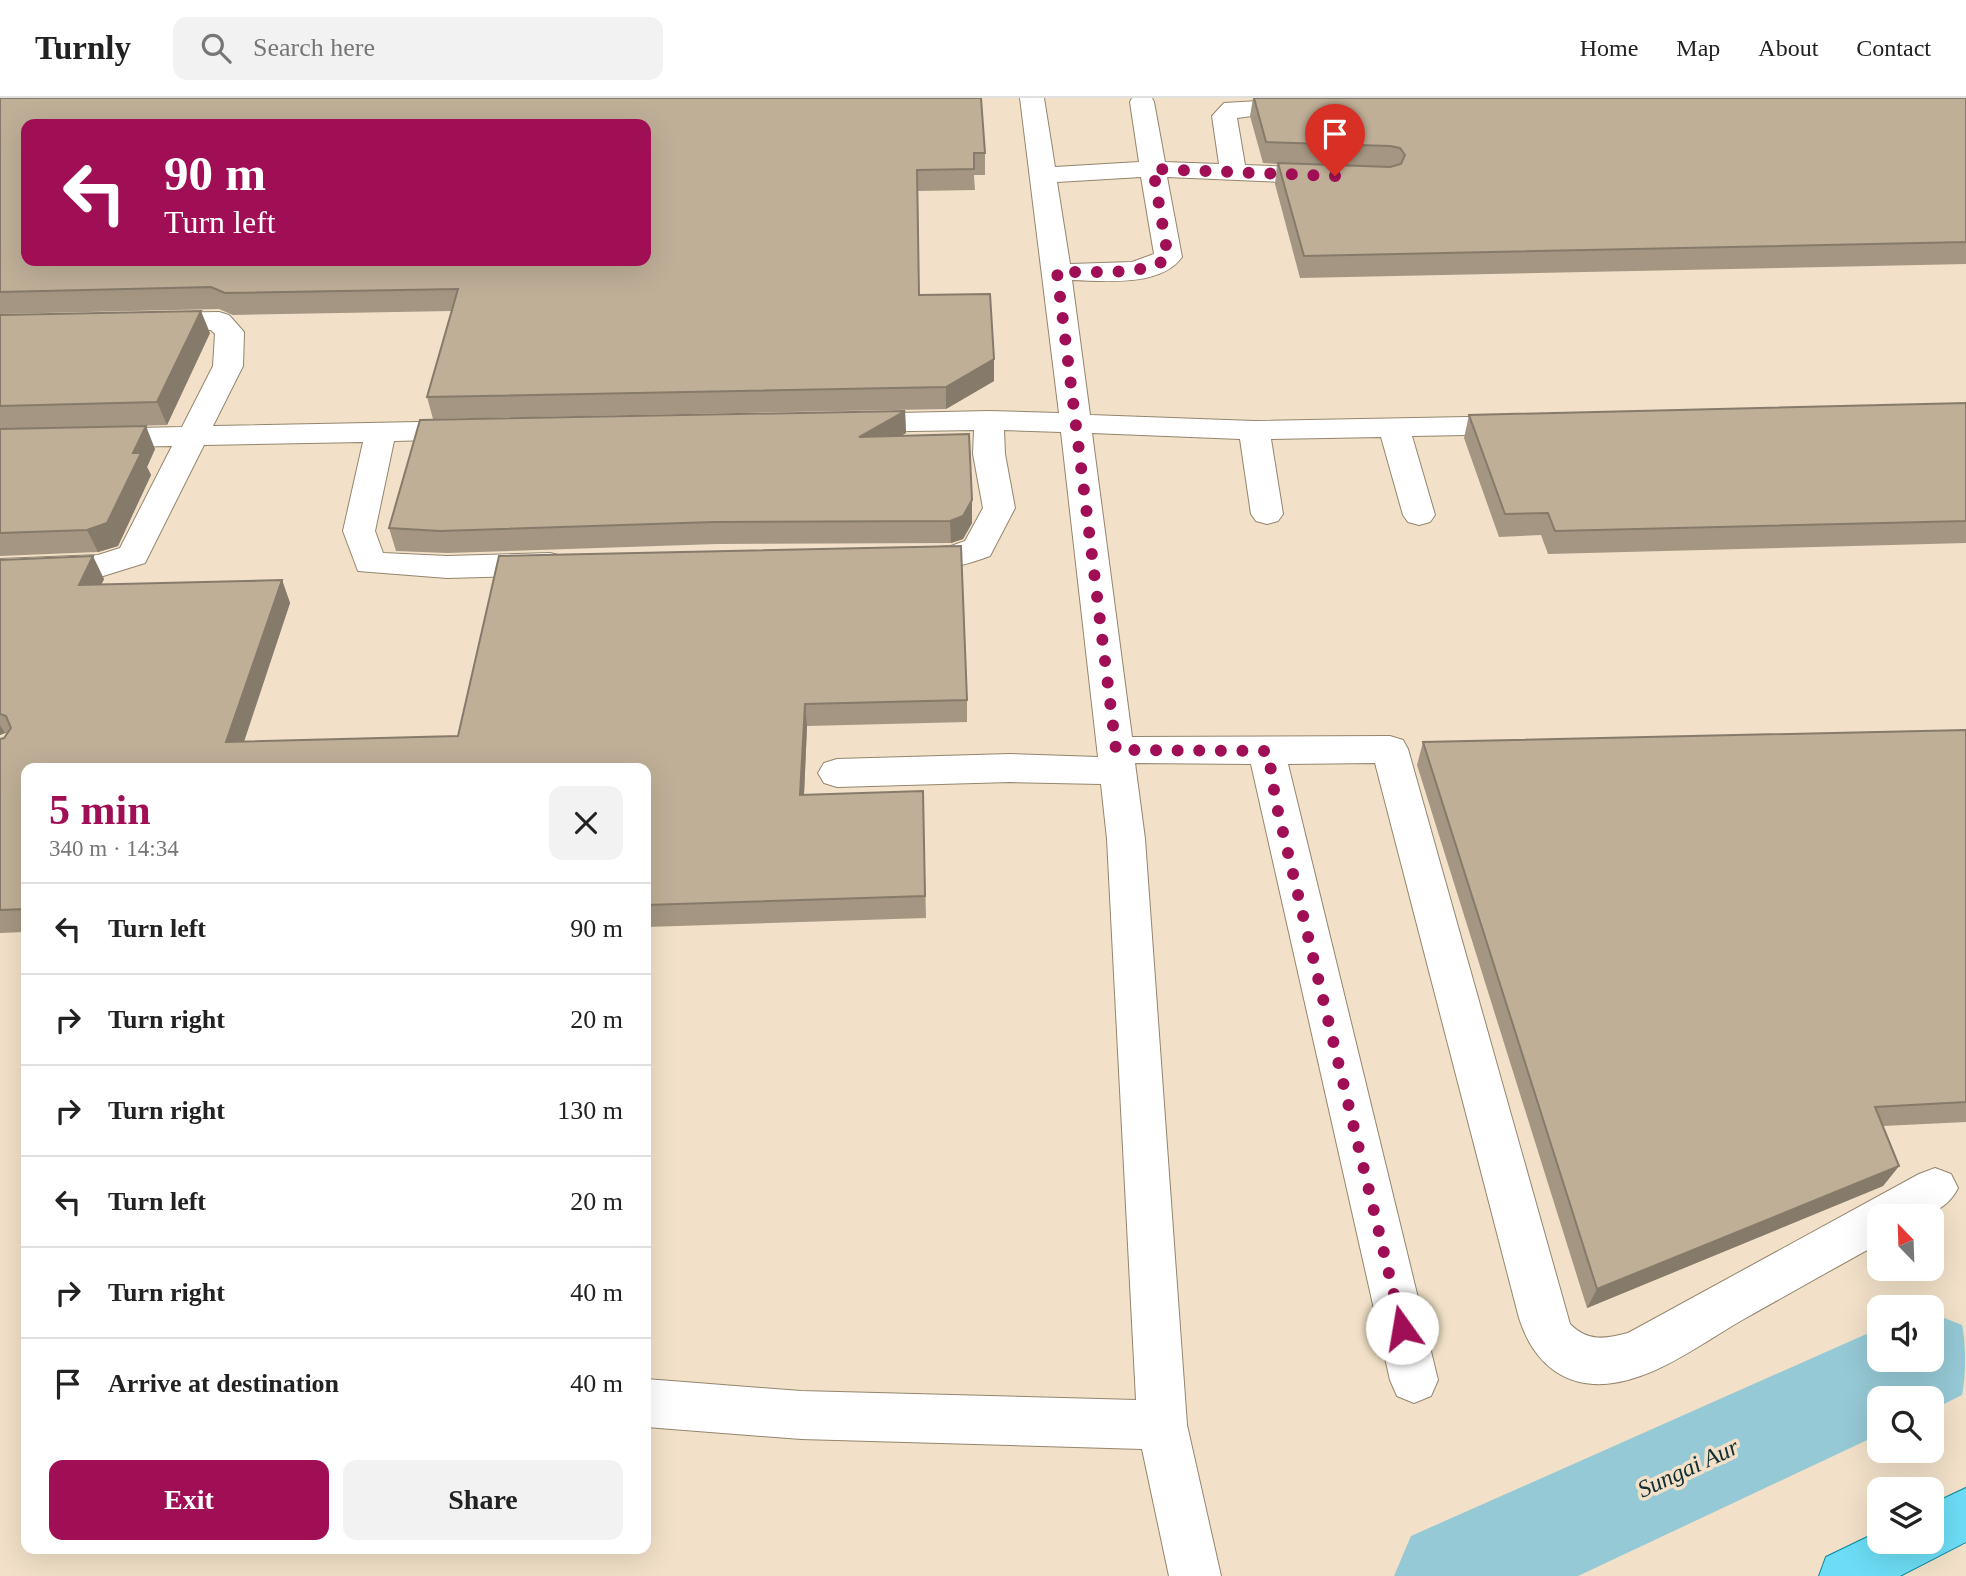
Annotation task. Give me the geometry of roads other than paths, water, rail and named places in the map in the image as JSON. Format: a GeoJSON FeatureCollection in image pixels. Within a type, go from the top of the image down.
{"type":"FeatureCollection","features":[{"type":"Feature","properties":{"kind":"main road"},"geometry":{"type":"LineString","coordinates":[[1944,1526],[1966,1514]]}},
{"type":"Feature","properties":{"kind":"main road"},"geometry":{"type":"LineString","coordinates":[[1845,1576],[1888,1554]]}},
{"type":"Feature","properties":{"kind":"street"},"geometry":{"type":"LineString","coordinates":[[1032,98],[1057,272],[1126,839],[1162,1425],[1195,1576]]}},
{"type":"Feature","properties":{"kind":"street"},"geometry":{"type":"LineString","coordinates":[[1057,272],[1145,269],[1162,264],[1168,257],[1142,102]]}},
{"type":"Feature","properties":{"kind":"street"},"geometry":{"type":"LineString","coordinates":[[1233,172],[1224,116],[1233,108],[1257,104],[1325,103]]}},
{"type":"Feature","properties":{"kind":"street"},"geometry":{"type":"LineString","coordinates":[[1044,175],[1153,169],[1358,177]]}},
{"type":"Feature","properties":{"kind":"street"},"geometry":{"type":"LineString","coordinates":[[0,570],[100,566],[133,555],[228,366],[230,332],[219,321],[131,323]]}},
{"type":"Feature","properties":{"kind":"street"},"geometry":{"type":"LineString","coordinates":[[884,558],[954,557],[978,548],[999,508],[989,454],[989,420]]}},
{"type":"Feature","properties":{"kind":"street"},"geometry":{"type":"LineString","coordinates":[[823,423],[989,420],[1254,430],[1548,425]]}},
{"type":"Feature","properties":{"kind":"street"},"geometry":{"type":"LineString","coordinates":[[1394,428],[1419,514]]}},
{"type":"Feature","properties":{"kind":"street"},"geometry":{"type":"LineString","coordinates":[[0,440],[505,429]]}},
{"type":"Feature","properties":{"kind":"street"},"geometry":{"type":"LineString","coordinates":[[1254,430],[1267,514]]}},
{"type":"Feature","properties":{"kind":"street"},"geometry":{"type":"LineString","coordinates":[[381,431],[367,484],[359,531],[370,563],[447,567],[582,563]]}},
{"type":"Feature","properties":{"kind":"street"},"geometry":{"type":"LineString","coordinates":[[837,773],[1010,768],[1268,751],[1411,749],[1536,1293],[1552,1340],[1578,1361],[1613,1362],[1640,1352],[1867,1225]]}},
{"type":"Feature","properties":{"kind":"street"},"geometry":{"type":"LineString","coordinates":[[1268,751],[1276,803],[1415,1380]]}},
{"type":"Feature","properties":{"kind":"street"},"geometry":{"type":"LineString","coordinates":[[1906,1204],[1935,1188]]}},
{"type":"Feature","properties":{"kind":"street"},"geometry":{"type":"LineString","coordinates":[[651,1403],[801,1415],[1162,1425]]}},
{"type":"Feature","properties":{"kind":"waterway","name":"Sungai Aur"},"geometry":{"type":"LineString","coordinates":[[1451,1576],[1899,1372]]}}]}
